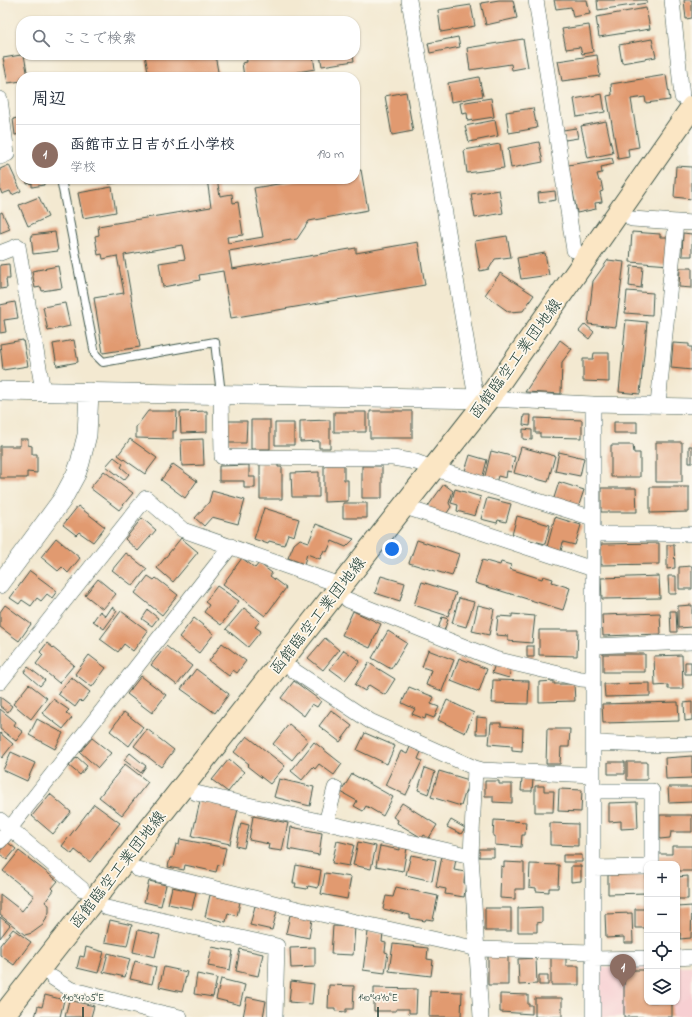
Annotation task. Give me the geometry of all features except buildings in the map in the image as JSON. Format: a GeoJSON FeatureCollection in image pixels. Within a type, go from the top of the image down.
{"type":"FeatureCollection","features":[{"type":"Feature","properties":{"kind":"main road","name":"函館臨空工業団地線"},"geometry":{"type":"LineString","coordinates":[[2,1017],[344,592],[402,506],[432,468],[482,399],[687,102]]}},
{"type":"Feature","properties":{"kind":"street"},"geometry":{"type":"LineString","coordinates":[[409,0],[482,399]]}},
{"type":"Feature","properties":{"kind":"street"},"geometry":{"type":"LineString","coordinates":[[536,0],[574,250]]}},
{"type":"Feature","properties":{"kind":"street"},"geometry":{"type":"LineString","coordinates":[[672,0],[687,102]]}},
{"type":"Feature","properties":{"kind":"street"},"geometry":{"type":"LineString","coordinates":[[0,99],[7,154],[0,157]]}},
{"type":"Feature","properties":{"kind":"street"},"geometry":{"type":"LineString","coordinates":[[632,219],[692,223]]}},
{"type":"Feature","properties":{"kind":"street"},"geometry":{"type":"LineString","coordinates":[[658,405],[676,222]]}},
{"type":"Feature","properties":{"kind":"street"},"geometry":{"type":"LineString","coordinates":[[0,252],[18,246],[43,391]]}},
{"type":"Feature","properties":{"kind":"street"},"geometry":{"type":"LineString","coordinates":[[0,391],[482,399],[593,404],[692,406]]}},
{"type":"Feature","properties":{"kind":"street"},"geometry":{"type":"LineString","coordinates":[[0,584],[62,500],[76,474],[87,435],[88,392]]}},
{"type":"Feature","properties":{"kind":"street"},"geometry":{"type":"LineString","coordinates":[[221,394],[222,457],[393,458],[416,462],[593,518]]}},
{"type":"Feature","properties":{"kind":"street"},"geometry":{"type":"LineString","coordinates":[[593,404],[593,1017]]}},
{"type":"Feature","properties":{"kind":"street"},"geometry":{"type":"LineString","coordinates":[[0,682],[146,498],[183,530],[231,546],[344,592],[495,659],[581,679],[593,680]]}},
{"type":"Feature","properties":{"kind":"street"},"geometry":{"type":"LineString","coordinates":[[402,506],[593,569]]}},
{"type":"Feature","properties":{"kind":"street"},"geometry":{"type":"LineString","coordinates":[[593,534],[692,534]]}},
{"type":"Feature","properties":{"kind":"street"},"geometry":{"type":"LineString","coordinates":[[0,841],[5,824],[231,546]]}},
{"type":"Feature","properties":{"kind":"street"},"geometry":{"type":"LineString","coordinates":[[593,646],[692,642]]}},
{"type":"Feature","properties":{"kind":"street"},"geometry":{"type":"LineString","coordinates":[[293,670],[370,721],[475,768],[593,782],[602,791],[652,791],[652,861]]}},
{"type":"Feature","properties":{"kind":"street"},"geometry":{"type":"LineString","coordinates":[[594,743],[646,745],[692,744]]}},
{"type":"Feature","properties":{"kind":"street"},"geometry":{"type":"LineString","coordinates":[[475,768],[471,856],[482,1017]]}},
{"type":"Feature","properties":{"kind":"street"},"geometry":{"type":"LineString","coordinates":[[326,823],[335,788]]}},
{"type":"Feature","properties":{"kind":"street"},"geometry":{"type":"LineString","coordinates":[[196,793],[471,856]]}},
{"type":"Feature","properties":{"kind":"street"},"geometry":{"type":"LineString","coordinates":[[5,824],[82,889]]}},
{"type":"Feature","properties":{"kind":"street"},"geometry":{"type":"LineString","coordinates":[[593,868],[644,867]]}},
{"type":"Feature","properties":{"kind":"street"},"geometry":{"type":"LineString","coordinates":[[137,869],[298,909],[478,949],[644,958]]}},
{"type":"Feature","properties":{"kind":"street"},"geometry":{"type":"LineString","coordinates":[[107,908],[277,946],[275,1017]]}},
{"type":"Feature","properties":{"kind":"street"},"geometry":{"type":"LineString","coordinates":[[680,958],[692,957]]}},
{"type":"Feature","properties":{"kind":"street"},"geometry":{"type":"LineString","coordinates":[[53,978],[70,989],[180,1017]]}},
{"type":"Feature","properties":{"kind":"lane"},"geometry":{"type":"LineString","coordinates":[[62,184],[95,354],[103,362],[215,342],[221,394]]}},
{"type":"Feature","properties":{"kind":"shaded area"},"geometry":{"type":"Polygon","coordinates":[[[680,966],[692,966],[692,1017],[600,1017],[600,971],[603,967],[644,967],[644,1005],[680,1005],[680,966]]]}},
{"type":"Feature","properties":{"kind":"place","name":"函館市立日吉が丘小学校"},"geometry":{"type":"Point","coordinates":[623,987]}}]}
